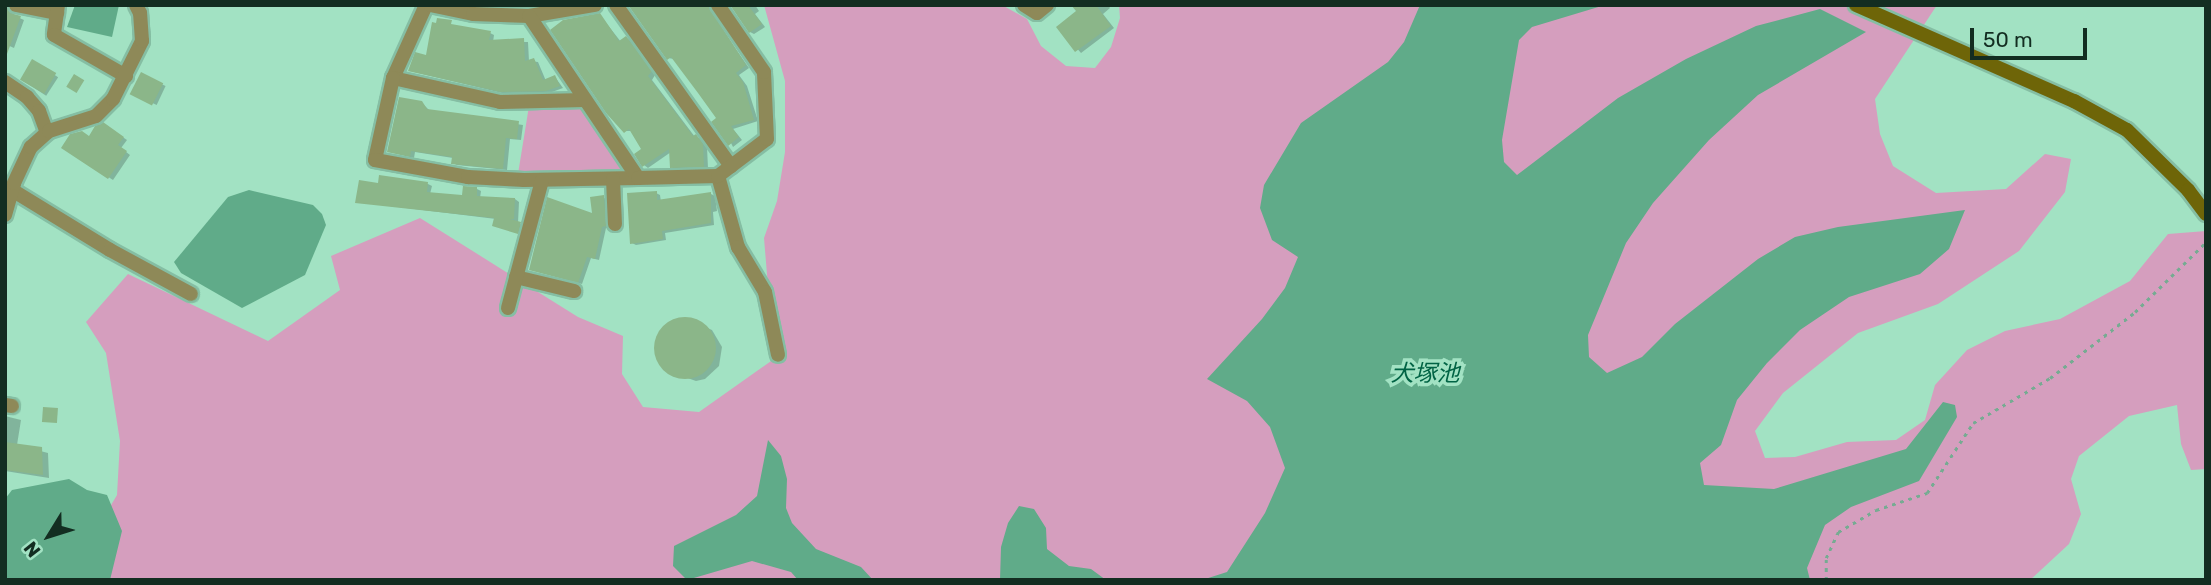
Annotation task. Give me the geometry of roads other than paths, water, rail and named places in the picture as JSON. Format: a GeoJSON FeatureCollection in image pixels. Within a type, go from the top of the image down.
{"type":"FeatureCollection","features":[{"type":"Feature","properties":{"kind":"street"},"geometry":{"type":"LineString","coordinates":[[16,5],[58,9],[54,35],[126,76]]}},
{"type":"Feature","properties":{"kind":"street"},"geometry":{"type":"LineString","coordinates":[[5,215],[12,190],[31,147],[47,132],[96,116],[113,99],[142,41],[140,13],[136,5]]}},
{"type":"Feature","properties":{"kind":"street"},"geometry":{"type":"LineString","coordinates":[[595,5],[529,16],[473,13],[428,5],[393,78],[376,160],[468,177],[542,180],[718,176],[767,139],[764,72],[718,5]]}},
{"type":"Feature","properties":{"kind":"street"},"geometry":{"type":"LineString","coordinates":[[616,5],[731,166]]}},
{"type":"Feature","properties":{"kind":"street"},"geometry":{"type":"LineString","coordinates":[[1024,5],[1037,13],[1047,5]]}},
{"type":"Feature","properties":{"kind":"street"},"geometry":{"type":"LineString","coordinates":[[1856,5],[2074,101],[2127,131],[2188,190],[2206,214]]}},
{"type":"Feature","properties":{"kind":"street"},"geometry":{"type":"LineString","coordinates":[[529,16],[638,178]]}},
{"type":"Feature","properties":{"kind":"street"},"geometry":{"type":"LineString","coordinates":[[393,78],[500,102],[585,100]]}},
{"type":"Feature","properties":{"kind":"street"},"geometry":{"type":"LineString","coordinates":[[5,82],[33,104],[47,132]]}},
{"type":"Feature","properties":{"kind":"street"},"geometry":{"type":"LineString","coordinates":[[718,176],[738,247],[765,292],[778,355]]}},
{"type":"Feature","properties":{"kind":"street"},"geometry":{"type":"LineString","coordinates":[[613,179],[615,224]]}},
{"type":"Feature","properties":{"kind":"street"},"geometry":{"type":"LineString","coordinates":[[508,309],[542,180]]}},
{"type":"Feature","properties":{"kind":"street"},"geometry":{"type":"LineString","coordinates":[[12,190],[110,250],[191,294]]}},
{"type":"Feature","properties":{"kind":"street"},"geometry":{"type":"LineString","coordinates":[[516,277],[574,291]]}},
{"type":"Feature","properties":{"kind":"water"},"geometry":{"type":"Polygon","coordinates":[[[75,5],[119,5],[112,37],[67,27],[75,5]]]}},
{"type":"Feature","properties":{"kind":"water","name":"犬塚池"},"geometry":{"type":"Polygon","coordinates":[[[1420,5],[1605,5],[1532,27],[1519,40],[1502,140],[1504,162],[1517,175],[1618,98],[1686,59],[1756,26],[1820,9],[1866,32],[1758,95],[1709,140],[1653,203],[1626,243],[1588,335],[1589,357],[1607,373],[1642,357],[1675,324],[1758,259],[1795,237],[1838,227],[1965,210],[1949,249],[1920,274],[1849,297],[1800,330],[1767,363],[1737,400],[1721,445],[1700,463],[1704,485],[1774,489],[1906,449],[1943,402],[1955,405],[1957,417],[1919,481],[1851,507],[1825,525],[1807,568],[1810,580],[1202,580],[1227,572],[1265,513],[1285,468],[1270,427],[1247,401],[1207,379],[1262,319],[1285,288],[1298,257],[1272,240],[1260,208],[1264,185],[1301,123],[1388,62],[1404,42],[1420,5]]]}},
{"type":"Feature","properties":{"kind":"water"},"geometry":{"type":"Polygon","coordinates":[[[249,190],[313,205],[322,214],[326,225],[305,275],[242,308],[181,273],[174,262],[228,197],[249,190]]]}},
{"type":"Feature","properties":{"kind":"water"},"geometry":{"type":"Polygon","coordinates":[[[768,440],[781,456],[787,479],[786,508],[792,523],[816,549],[861,567],[873,580],[798,580],[791,572],[752,561],[687,580],[673,566],[674,546],[736,515],[757,496],[768,440]]]}},
{"type":"Feature","properties":{"kind":"water"},"geometry":{"type":"Polygon","coordinates":[[[69,479],[87,490],[107,495],[122,531],[110,580],[5,580],[5,499],[12,490],[69,479]]]}},
{"type":"Feature","properties":{"kind":"water"},"geometry":{"type":"Polygon","coordinates":[[[1019,506],[1034,509],[1046,528],[1047,549],[1069,566],[1091,569],[1106,580],[1000,580],[1001,547],[1008,523],[1019,506]]]}}]}
